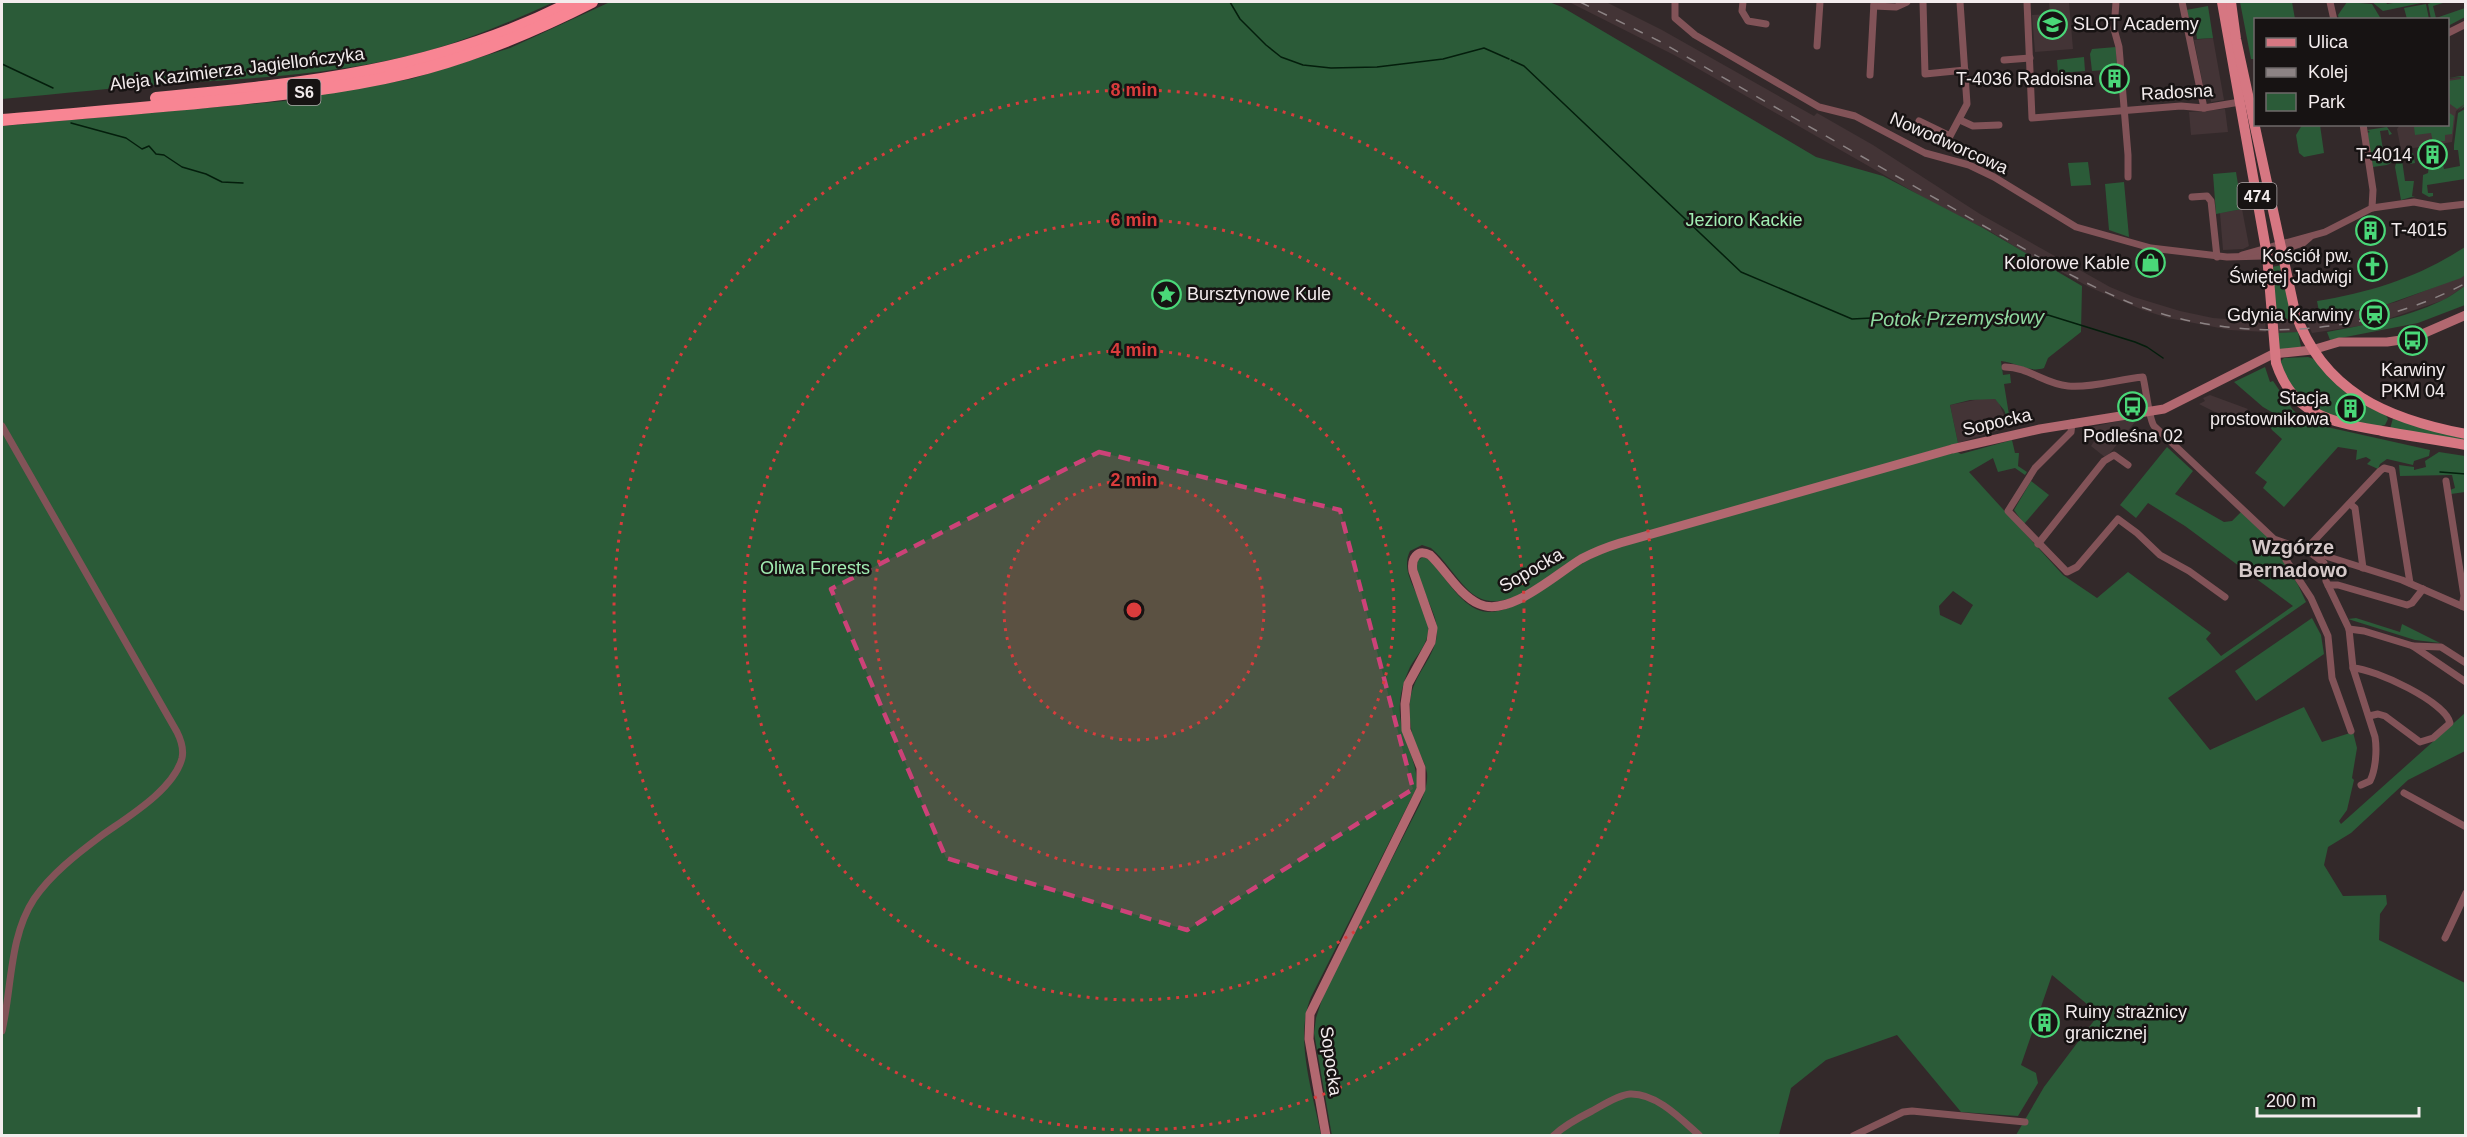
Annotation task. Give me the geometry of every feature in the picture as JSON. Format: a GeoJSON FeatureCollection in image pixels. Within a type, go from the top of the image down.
{"type":"FeatureCollection","features":[{"type":"Feature","properties":{"kind":"highway","name":"Aleja Kazimierza Jagiellończyka"},"geometry":{"type":"LineString","coordinates":[[2,112],[296,84],[366,73],[460,48],[521,26],[572,2]]}},
{"type":"Feature","properties":{"kind":"highway","name":"Aleja Kazimierza Jagiellończyka"},"geometry":{"type":"LineString","coordinates":[[2,120],[234,99],[360,83],[424,68],[481,51],[592,2]]}},
{"type":"Feature","properties":{"kind":"main road","name":"474"},"geometry":{"type":"LineString","coordinates":[[2222,2],[2267,251],[2278,369],[2286,385],[2307,408],[2335,422],[2466,445]]}},
{"type":"Feature","properties":{"kind":"main road","name":"474"},"geometry":{"type":"LineString","coordinates":[[2231,2],[2238,49],[2254,123]]}},
{"type":"Feature","properties":{"kind":"main road","name":"474"},"geometry":{"type":"LineString","coordinates":[[2255,126],[2295,312],[2310,347],[2329,372],[2348,389],[2372,405],[2466,434]]}},
{"type":"Feature","properties":{"kind":"main road","name":"Sopocka"},"geometry":{"type":"LineString","coordinates":[[1326,1136],[1309,1039],[1310,1014],[1421,789],[1421,768],[1406,730],[1405,704],[1411,678],[1431,642],[1433,628],[1413,571],[1412,562],[1416,555],[1423,552],[1430,555],[1470,598],[1485,606],[1497,607],[1532,592],[1582,559],[1611,546],[1940,452],[2072,423],[2149,412],[2174,405],[2263,358],[2275,349],[2310,347],[2339,342],[2401,340],[2420,335],[2466,315]]}},
{"type":"Feature","properties":{"kind":"main road"},"geometry":{"type":"LineString","coordinates":[[2384,431],[2391,421],[2390,412]]}},
{"type":"Feature","properties":{"kind":"street","name":"Nowodworcowa"},"geometry":{"type":"LineString","coordinates":[[1675,2],[1675,18],[1695,34],[1819,107],[1855,116],[1925,153],[1969,165],[1994,177],[2076,226],[2151,248],[2217,257],[2241,256],[2303,243],[2310,237],[2325,232],[2372,208],[2414,202],[2440,207],[2466,204]]}},
{"type":"Feature","properties":{"kind":"street"},"geometry":{"type":"LineString","coordinates":[[1743,2],[1742,12],[1748,21],[1766,24]]}},
{"type":"Feature","properties":{"kind":"street"},"geometry":{"type":"LineString","coordinates":[[1817,46],[1820,2]]}},
{"type":"Feature","properties":{"kind":"street"},"geometry":{"type":"LineString","coordinates":[[1870,75],[1874,4],[1896,6],[1907,2]]}},
{"type":"Feature","properties":{"kind":"street"},"geometry":{"type":"LineString","coordinates":[[1923,2],[1925,74],[1965,70]]}},
{"type":"Feature","properties":{"kind":"street"},"geometry":{"type":"LineString","coordinates":[[1920,122],[1949,136],[1967,104],[1960,2]]}},
{"type":"Feature","properties":{"kind":"street","name":"Radosna"},"geometry":{"type":"LineString","coordinates":[[2027,2],[2032,118],[2181,106],[2204,108],[2240,102]]}},
{"type":"Feature","properties":{"kind":"street"},"geometry":{"type":"LineString","coordinates":[[2116,2],[2114,29],[2119,47],[2128,177]]}},
{"type":"Feature","properties":{"kind":"street"},"geometry":{"type":"LineString","coordinates":[[2182,2],[2204,108]]}},
{"type":"Feature","properties":{"kind":"street"},"geometry":{"type":"LineString","coordinates":[[2330,2],[2334,18]]}},
{"type":"Feature","properties":{"kind":"street"},"geometry":{"type":"LineString","coordinates":[[2449,32],[2466,24]]}},
{"type":"Feature","properties":{"kind":"street"},"geometry":{"type":"LineString","coordinates":[[2004,60],[2030,58]]}},
{"type":"Feature","properties":{"kind":"street"},"geometry":{"type":"LineString","coordinates":[[1960,120],[1973,126],[1999,125]]}},
{"type":"Feature","properties":{"kind":"street"},"geometry":{"type":"LineString","coordinates":[[2363,126],[2373,190],[2372,208]]}},
{"type":"Feature","properties":{"kind":"street"},"geometry":{"type":"LineString","coordinates":[[2192,197],[2207,196],[2211,201],[2217,257]]}},
{"type":"Feature","properties":{"kind":"street"},"geometry":{"type":"LineString","coordinates":[[2005,367],[2022,369],[2051,383],[2068,386],[2143,377],[2150,420],[2154,426],[2263,530],[2283,544],[2410,584],[2464,607],[2446,481]]}},
{"type":"Feature","properties":{"kind":"street"},"geometry":{"type":"LineString","coordinates":[[2072,423],[2071,432],[2035,468],[2008,511],[2062,570],[2071,572],[2118,519],[2160,555],[2189,571],[2225,597]]}},
{"type":"Feature","properties":{"kind":"street"},"geometry":{"type":"LineString","coordinates":[[2,426],[177,732],[183,754],[177,771],[160,791],[79,854],[47,882],[36,897],[27,911],[16,946],[2,1031]]}},
{"type":"Feature","properties":{"kind":"street"},"geometry":{"type":"LineString","coordinates":[[2038,544],[2104,461],[2114,455],[2128,465]]}},
{"type":"Feature","properties":{"kind":"street"},"geometry":{"type":"LineString","coordinates":[[2308,551],[2310,545],[2380,471],[2389,468],[2392,470],[2410,584]]}},
{"type":"Feature","properties":{"kind":"street"},"geometry":{"type":"LineString","coordinates":[[2350,504],[2355,508],[2363,568]]}},
{"type":"Feature","properties":{"kind":"street"},"geometry":{"type":"LineString","coordinates":[[2283,544],[2286,560],[2311,598],[2328,636],[2330,668],[2351,731]]}},
{"type":"Feature","properties":{"kind":"street"},"geometry":{"type":"LineString","coordinates":[[2308,551],[2324,563],[2328,585],[2349,629],[2353,668],[2376,745],[2373,775],[2370,781],[2361,785]]}},
{"type":"Feature","properties":{"kind":"street"},"geometry":{"type":"LineString","coordinates":[[2328,585],[2338,585],[2407,605],[2412,603],[2423,590]]}},
{"type":"Feature","properties":{"kind":"street"},"geometry":{"type":"LineString","coordinates":[[2349,629],[2364,631],[2413,646],[2440,647],[2466,663]]}},
{"type":"Feature","properties":{"kind":"street"},"geometry":{"type":"LineString","coordinates":[[2413,646],[2466,682]]}},
{"type":"Feature","properties":{"kind":"street"},"geometry":{"type":"LineString","coordinates":[[2353,668],[2386,676],[2409,688],[2447,715],[2450,723],[2433,738],[2420,742],[2385,716],[2378,714],[2369,716]]}},
{"type":"Feature","properties":{"kind":"street"},"geometry":{"type":"LineString","coordinates":[[2404,793],[2466,827]]}},
{"type":"Feature","properties":{"kind":"street"},"geometry":{"type":"LineString","coordinates":[[2445,938],[2466,893]]}},
{"type":"Feature","properties":{"kind":"street"},"geometry":{"type":"LineString","coordinates":[[1553,1136],[1563,1127],[1605,1104],[1631,1094],[1650,1099],[1672,1112],[1701,1136]]}},
{"type":"Feature","properties":{"kind":"street"},"geometry":{"type":"LineString","coordinates":[[1853,1136],[1903,1112],[1912,1111],[2025,1122]]}},
{"type":"Feature","properties":{"kind":"highlighted area"},"geometry":{"type":"Polygon","coordinates":[[[1099,452],[1340,510],[1413,789],[1187,930],[946,858],[831,589],[1099,452]]]}},
{"type":"Feature","properties":{"kind":"shaded area"},"geometry":{"type":"Polygon","coordinates":[[[1569,2],[1606,2],[1662,30],[1814,116],[1817,113],[1873,145],[1980,214],[2110,287],[2180,311],[2213,318],[2265,322],[2266,332],[2230,330],[2168,318],[2089,287],[2045,265],[1991,232],[1933,203],[1676,56],[1569,2]]]}},
{"type":"Feature","properties":{"kind":"shaded area","name":"SLOT Academy"},"geometry":{"type":"Polygon","coordinates":[[[2049,2],[2069,2],[2073,49],[2035,52],[2032,15],[2050,14],[2049,2]]]}},
{"type":"Feature","properties":{"kind":"shaded area"},"geometry":{"type":"Polygon","coordinates":[[[2213,38],[2224,100],[2211,102],[2210,95],[2205,95],[2194,40],[2213,38]]]}},
{"type":"Feature","properties":{"kind":"shaded area"},"geometry":{"type":"Polygon","coordinates":[[[2461,77],[2465,105],[2456,111],[2452,142],[2401,150],[2397,129],[2399,126],[2449,126],[2449,79],[2461,77]]]}},
{"type":"Feature","properties":{"kind":"shaded area"},"geometry":{"type":"Polygon","coordinates":[[[2225,109],[2228,132],[2191,135],[2189,112],[2225,109]]]}},
{"type":"Feature","properties":{"kind":"shaded area"},"geometry":{"type":"Polygon","coordinates":[[[2242,209],[2249,246],[2243,249],[2223,250],[2220,213],[2242,209]]]}},
{"type":"Feature","properties":{"kind":"shaded area"},"geometry":{"type":"Polygon","coordinates":[[[2465,275],[2465,286],[2444,300],[2373,324],[2312,333],[2305,318],[2346,314],[2396,302],[2465,275]]]}},
{"type":"Feature","properties":{"kind":"shaded area"},"geometry":{"type":"Polygon","coordinates":[[[2276,319],[2294,319],[2298,332],[2277,333],[2276,319]]]}},
{"type":"Feature","properties":{"kind":"shaded area"},"geometry":{"type":"Polygon","coordinates":[[[2210,395],[2248,409],[2235,422],[2199,404],[2205,401],[2203,398],[2210,395]]]}},
{"type":"Feature","properties":{"kind":"shaded area"},"geometry":{"type":"Polygon","coordinates":[[[1985,398],[1995,399],[1999,403],[2009,427],[1958,443],[1950,405],[1985,398]]]}},
{"type":"Feature","properties":{"kind":"shaded area"},"geometry":{"type":"Polygon","coordinates":[[[2132,418],[2135,422],[2106,458],[2091,446],[2099,434],[2087,428],[2132,418]]]}},
{"type":"Feature","properties":{"kind":"green space"},"geometry":{"type":"Polygon","coordinates":[[[2,2],[554,2],[447,45],[369,64],[274,76],[2,99],[2,2]]]}},
{"type":"Feature","properties":{"kind":"green space","name":"Oliwa Forests"},"geometry":{"type":"Polygon","coordinates":[[[610,2],[1549,2],[1562,7],[1816,157],[1883,176],[1983,228],[2082,286],[2081,332],[2048,358],[2044,368],[2028,369],[2001,361],[2003,375],[2010,374],[2011,383],[2004,384],[2011,427],[2004,410],[1995,399],[1970,400],[1950,405],[1958,443],[1566,564],[1531,588],[1505,600],[1492,601],[1480,598],[1468,590],[1431,548],[1422,545],[1410,551],[1407,569],[1428,625],[1427,637],[1408,671],[1400,702],[1404,736],[1414,765],[1417,787],[1311,997],[1306,1013],[1304,1030],[1307,1066],[1321,1135],[2,1136],[2,126],[284,101],[411,79],[510,48],[610,2]]]}},
{"type":"Feature","properties":{"kind":"green space"},"geometry":{"type":"Polygon","coordinates":[[[2240,2],[2292,2],[2295,18],[2254,18],[2254,59],[2251,59],[2240,2]]]}},
{"type":"Feature","properties":{"kind":"green space"},"geometry":{"type":"Polygon","coordinates":[[[2347,2],[2372,4],[2380,18],[2339,18],[2338,15],[2347,2]]]}},
{"type":"Feature","properties":{"kind":"green space"},"geometry":{"type":"Polygon","coordinates":[[[2372,2],[2386,2],[2387,4],[2426,2],[2383,11],[2372,2]]]}},
{"type":"Feature","properties":{"kind":"green space"},"geometry":{"type":"Polygon","coordinates":[[[2443,3],[2433,6],[2436,18],[2431,18],[2428,4],[2443,3]]]}},
{"type":"Feature","properties":{"kind":"green space"},"geometry":{"type":"Polygon","coordinates":[[[2426,4],[2429,18],[2407,18],[2404,8],[2426,4]]]}},
{"type":"Feature","properties":{"kind":"green space"},"geometry":{"type":"Polygon","coordinates":[[[2208,6],[2213,38],[2197,39],[2195,23],[2191,23],[2186,10],[2208,6]]]}},
{"type":"Feature","properties":{"kind":"green space"},"geometry":{"type":"Polygon","coordinates":[[[2465,8],[2465,17],[2449,25],[2449,18],[2436,18],[2465,8]]]}},
{"type":"Feature","properties":{"kind":"green space"},"geometry":{"type":"Polygon","coordinates":[[[2116,47],[2117,69],[2092,71],[2090,54],[2092,49],[2116,47]]]}},
{"type":"Feature","properties":{"kind":"green space"},"geometry":{"type":"Polygon","coordinates":[[[2084,57],[2085,71],[2058,73],[2057,60],[2084,57]]]}},
{"type":"Feature","properties":{"kind":"green space"},"geometry":{"type":"Polygon","coordinates":[[[2465,76],[2465,104],[2457,109],[2450,104],[2449,81],[2461,79],[2461,77],[2449,78],[2465,76]]]}},
{"type":"Feature","properties":{"kind":"green space"},"geometry":{"type":"Polygon","coordinates":[[[2465,109],[2465,179],[2427,185],[2428,193],[2433,193],[2433,196],[2429,197],[2422,193],[2423,175],[2428,173],[2429,165],[2424,166],[2425,161],[2431,162],[2425,160],[2437,157],[2438,164],[2443,165],[2444,169],[2460,166],[2458,150],[2454,150],[2454,145],[2458,113],[2465,109]]]}},
{"type":"Feature","properties":{"kind":"green space"},"geometry":{"type":"Polygon","coordinates":[[[2449,113],[2454,116],[2452,134],[2445,135],[2445,141],[2433,142],[2431,133],[2415,135],[2414,127],[2449,126],[2449,113]]]}},
{"type":"Feature","properties":{"kind":"green space"},"geometry":{"type":"Polygon","coordinates":[[[2301,126],[2320,126],[2324,153],[2304,157],[2299,153],[2296,135],[2301,126]]]}},
{"type":"Feature","properties":{"kind":"green space"},"geometry":{"type":"Polygon","coordinates":[[[2387,127],[2392,134],[2389,135],[2388,130],[2380,131],[2385,162],[2393,161],[2387,165],[2373,167],[2367,133],[2370,132],[2367,130],[2387,127]]]}},
{"type":"Feature","properties":{"kind":"green space"},"geometry":{"type":"Polygon","coordinates":[[[2413,153],[2415,163],[2410,164],[2409,159],[2402,160],[2405,181],[2414,181],[2412,196],[2415,196],[2401,200],[2395,167],[2398,156],[2413,153]]]}},
{"type":"Feature","properties":{"kind":"green space"},"geometry":{"type":"Polygon","coordinates":[[[2088,162],[2091,185],[2071,186],[2068,163],[2088,162]]]}},
{"type":"Feature","properties":{"kind":"green space"},"geometry":{"type":"Polygon","coordinates":[[[2236,172],[2242,209],[2216,214],[2213,174],[2236,172]]]}},
{"type":"Feature","properties":{"kind":"green space"},"geometry":{"type":"Polygon","coordinates":[[[2124,182],[2129,237],[2109,230],[2105,184],[2124,182]]]}},
{"type":"Feature","properties":{"kind":"green space"},"geometry":{"type":"Polygon","coordinates":[[[2465,247],[2465,275],[2461,278],[2385,305],[2320,317],[2317,301],[2357,293],[2394,282],[2430,267],[2465,247]]]}},
{"type":"Feature","properties":{"kind":"green space"},"geometry":{"type":"Polygon","coordinates":[[[2282,265],[2294,319],[2276,319],[2272,267],[2282,265]]]}},
{"type":"Feature","properties":{"kind":"green space"},"geometry":{"type":"Polygon","coordinates":[[[2465,286],[2465,305],[2418,323],[2330,340],[2327,332],[2371,324],[2413,312],[2444,299],[2465,286]]]}},
{"type":"Feature","properties":{"kind":"green space"},"geometry":{"type":"Polygon","coordinates":[[[2298,332],[2301,347],[2280,351],[2277,333],[2298,332]]]}},
{"type":"Feature","properties":{"kind":"green space"},"geometry":{"type":"Polygon","coordinates":[[[2284,358],[2314,359],[2354,398],[2353,403],[2347,400],[2343,413],[2354,412],[2356,404],[2362,402],[2386,415],[2388,419],[2385,425],[2378,427],[2318,412],[2289,384],[2280,362],[2284,358]]]}},
{"type":"Feature","properties":{"kind":"green space"},"geometry":{"type":"Polygon","coordinates":[[[2265,367],[2270,382],[2273,381],[2293,410],[2309,423],[2430,450],[2429,456],[2414,461],[2413,465],[2387,459],[2380,464],[2378,469],[2367,464],[2371,460],[2366,457],[2356,460],[2357,450],[2338,447],[2284,507],[2263,488],[2267,482],[2255,473],[2282,439],[2272,430],[2266,419],[2275,414],[2263,407],[2234,382],[2265,367]]]}},
{"type":"Feature","properties":{"kind":"green space"},"geometry":{"type":"Polygon","coordinates":[[[2393,418],[2465,439],[2465,442],[2390,429],[2393,418]]]}},
{"type":"Feature","properties":{"kind":"green space"},"geometry":{"type":"Polygon","coordinates":[[[2012,440],[2015,453],[2019,453],[2018,466],[2027,472],[2025,475],[2015,468],[1998,472],[1993,458],[1969,472],[2063,575],[2097,598],[2128,572],[2211,633],[2206,639],[2221,656],[2293,606],[2185,526],[2148,503],[2136,518],[2120,505],[2167,447],[2193,471],[2175,494],[2224,522],[2232,521],[2241,512],[2270,539],[2306,602],[2168,698],[2210,750],[2304,707],[2322,742],[2353,732],[2357,748],[2352,778],[2354,780],[2347,810],[2339,821],[2341,824],[2465,713],[2465,751],[2408,780],[2351,833],[2328,847],[2324,865],[2343,896],[2386,895],[2387,904],[2380,914],[2379,940],[2465,983],[2465,1135],[2016,1135],[2044,1087],[2099,1014],[2052,975],[2021,1065],[2036,1073],[2038,1083],[2018,1116],[1961,1112],[1897,1035],[1826,1060],[1791,1088],[1779,1135],[1332,1136],[1314,1033],[1316,1018],[1325,990],[1420,804],[1427,781],[1426,769],[1412,733],[1410,702],[1415,683],[1433,648],[1437,630],[1436,621],[1418,576],[1418,560],[1423,557],[1428,559],[1469,605],[1488,612],[1502,610],[1531,597],[1583,563],[1613,549],[1925,460],[1957,452],[1961,454],[2012,440]],[[1953,591],[1939,606],[1940,615],[1961,625],[1973,605],[1953,591]]]}},
{"type":"Feature","properties":{"kind":"green space"},"geometry":{"type":"Polygon","coordinates":[[[2439,452],[2465,456],[2465,492],[2451,494],[2450,490],[2455,488],[2452,475],[2400,476],[2399,465],[2414,467],[2414,470],[2426,467],[2425,461],[2439,452]]]}},
{"type":"Feature","properties":{"kind":"green space"},"geometry":{"type":"Polygon","coordinates":[[[2031,481],[2049,495],[2024,524],[2014,510],[2031,481]]]}},
{"type":"Feature","properties":{"kind":"green space"},"geometry":{"type":"Polygon","coordinates":[[[2312,618],[2321,635],[2324,654],[2256,701],[2235,671],[2312,618]]]}},
{"type":"Feature","properties":{"kind":"green space"},"geometry":{"type":"Polygon","coordinates":[[[2356,618],[2400,632],[2402,624],[2440,643],[2415,640],[2348,619],[2356,618]]]}},
{"type":"Feature","properties":{"kind":"waterway","name":"Potok Przemysłowy"},"geometry":{"type":"LineString","coordinates":[[1230,2],[1240,19],[1266,45],[1281,57],[1303,65],[1331,68],[1377,67],[1443,59],[1484,48],[1509,59]]}},
{"type":"Feature","properties":{"kind":"waterway","name":"Potok Przemysłowy"},"geometry":{"type":"LineString","coordinates":[[1511,60],[1524,66],[1741,272],[1852,319],[1892,317],[1967,321],[2048,315],[2135,342],[2163,358]]}},
{"type":"Feature","properties":{"kind":"waterway"},"geometry":{"type":"LineString","coordinates":[[2,64],[53,88]]}},
{"type":"Feature","properties":{"kind":"waterway"},"geometry":{"type":"LineString","coordinates":[[71,123],[126,138],[142,149],[149,146],[156,154],[164,155],[182,167],[206,174],[222,182],[243,183]]}},
{"type":"Feature","properties":{"kind":"waterway","name":"Potok Przemysłowy"},"geometry":{"type":"LineString","coordinates":[[2440,472],[2466,474]]}},
{"type":"Feature","properties":{"kind":"railway"},"geometry":{"type":"LineString","coordinates":[[1580,2],[1659,41],[2056,267],[2112,295],[2147,309],[2186,320],[2227,327],[2268,330],[2309,328],[2350,323],[2390,314],[2466,283]]}},
{"type":"Feature","properties":{"kind":"place","name":"SLOT Academy"},"geometry":{"type":"Point","coordinates":[2052,24]}},
{"type":"Feature","properties":{"kind":"place","name":"T-4036 Radoisna"},"geometry":{"type":"Point","coordinates":[2114,79]}},
{"type":"Feature","properties":{"kind":"place","name":"T-4014"},"geometry":{"type":"Point","coordinates":[2433,155]}},
{"type":"Feature","properties":{"kind":"place","name":"T-4015"},"geometry":{"type":"Point","coordinates":[2370,230]}},
{"type":"Feature","properties":{"kind":"place","name":"Kolorowe Kable"},"geometry":{"type":"Point","coordinates":[2151,263]}},
{"type":"Feature","properties":{"kind":"place","name":"Kościół pw. Świętej Jadwigi"},"geometry":{"type":"Point","coordinates":[2373,266]}},
{"type":"Feature","properties":{"kind":"place","name":"Bursztynowe Kule"},"geometry":{"type":"Point","coordinates":[1166,294]}},
{"type":"Feature","properties":{"kind":"place","name":"Gdynia Karwiny"},"geometry":{"type":"Point","coordinates":[2374,315]}},
{"type":"Feature","properties":{"kind":"place","name":"Karwiny PKM 04"},"geometry":{"type":"Point","coordinates":[2413,341]}},
{"type":"Feature","properties":{"kind":"place","name":"Podleśna 02"},"geometry":{"type":"Point","coordinates":[2133,407]}},
{"type":"Feature","properties":{"kind":"place","name":"Stacja prostownikowa"},"geometry":{"type":"Point","coordinates":[2350,408]}},
{"type":"Feature","properties":{"kind":"place","name":"Ruiny strażnicy granicznej"},"geometry":{"type":"Point","coordinates":[2044,1022]}},
{"type":"Feature","properties":{"kind":"district","name":"Wzgórze Bernadowo"},"geometry":{"type":"Point","coordinates":[2293,558]}},
{"type":"Feature","properties":{"kind":"park label","name":"Jezioro Kackie"},"geometry":{"type":"Point","coordinates":[1744,220]}}]}
